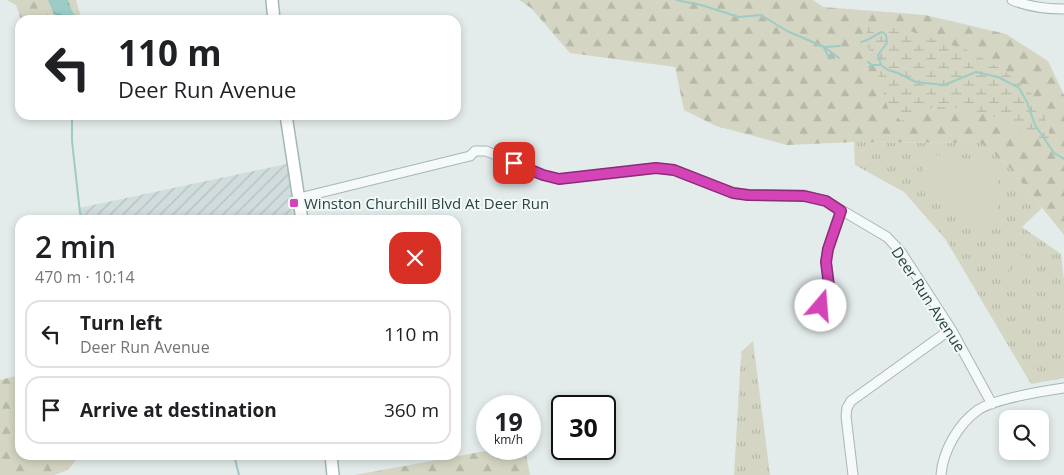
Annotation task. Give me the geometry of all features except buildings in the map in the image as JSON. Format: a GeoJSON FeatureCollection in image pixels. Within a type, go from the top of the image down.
{"type":"FeatureCollection","features":[{"type":"Feature","properties":{"kind":"main road"},"geometry":{"type":"LineString","coordinates":[[272,0],[274,15]]}},
{"type":"Feature","properties":{"kind":"main road"},"geometry":{"type":"LineString","coordinates":[[287,120],[301,215]]}},
{"type":"Feature","properties":{"kind":"main road"},"geometry":{"type":"LineString","coordinates":[[332,460],[333,475]]}},
{"type":"Feature","properties":{"kind":"street"},"geometry":{"type":"LineString","coordinates":[[1012,0],[1024,5],[1049,9],[1064,8]]}},
{"type":"Feature","properties":{"kind":"street","name":"Deer Run Avenue"},"geometry":{"type":"LineString","coordinates":[[298,198],[470,156],[475,151],[486,151],[543,175],[559,179],[656,168],[674,170],[733,193],[804,196],[826,201],[887,237],[901,252],[951,329],[992,404]]}},
{"type":"Feature","properties":{"kind":"street"},"geometry":{"type":"LineString","coordinates":[[830,294],[826,262],[828,249],[841,211]]}},
{"type":"Feature","properties":{"kind":"street"},"geometry":{"type":"LineString","coordinates":[[853,475],[846,416],[847,408],[851,401],[951,329]]}},
{"type":"Feature","properties":{"kind":"street"},"geometry":{"type":"LineString","coordinates":[[941,475],[947,450],[955,436],[979,409],[1041,391],[1064,388]]}},
{"type":"Feature","properties":{"kind":"shaded area"},"geometry":{"type":"Polygon","coordinates":[[[287,164],[294,215],[81,215],[79,208],[287,164]]]}},
{"type":"Feature","properties":{"kind":"green space"},"geometry":{"type":"Polygon","coordinates":[[[7,0],[76,0],[80,15],[19,15],[16,5],[7,0]]]}},
{"type":"Feature","properties":{"kind":"green space"},"geometry":{"type":"Polygon","coordinates":[[[519,0],[813,0],[823,7],[925,15],[1006,34],[1048,61],[1064,95],[1064,235],[1011,169],[981,143],[854,142],[787,145],[716,126],[684,110],[675,67],[570,53],[531,8],[519,0]]]}},
{"type":"Feature","properties":{"kind":"green space"},"geometry":{"type":"Polygon","coordinates":[[[866,25],[904,29],[970,51],[1006,72],[1030,92],[1042,107],[1049,130],[1049,140],[1024,137],[1000,119],[970,109],[934,107],[901,121],[888,109],[868,47],[866,25]]]}},
{"type":"Feature","properties":{"kind":"green space"},"geometry":{"type":"Polygon","coordinates":[[[854,142],[981,143],[1011,169],[1042,208],[1022,227],[1061,254],[1064,280],[1064,378],[1031,384],[946,240],[904,192],[855,165],[854,142]]]}},
{"type":"Feature","properties":{"kind":"green space"},"geometry":{"type":"Polygon","coordinates":[[[921,153],[996,163],[999,228],[969,224],[946,208],[924,177],[921,153]]]}},
{"type":"Feature","properties":{"kind":"green space"},"geometry":{"type":"Polygon","coordinates":[[[1011,247],[1020,253],[1007,272],[998,266],[1011,247]]]}},
{"type":"Feature","properties":{"kind":"green space"},"geometry":{"type":"Polygon","coordinates":[[[1022,255],[1030,261],[1017,279],[1009,273],[1022,255]]]}},
{"type":"Feature","properties":{"kind":"green space"},"geometry":{"type":"Polygon","coordinates":[[[753,341],[770,475],[734,475],[741,352],[753,341]]]}},
{"type":"Feature","properties":{"kind":"green space"},"geometry":{"type":"Polygon","coordinates":[[[15,376],[15,460],[76,460],[68,470],[54,475],[0,475],[0,380],[15,376]]]}},
{"type":"Feature","properties":{"kind":"green space"},"geometry":{"type":"Polygon","coordinates":[[[476,453],[476,460],[527,460],[530,475],[355,475],[436,460],[461,460],[461,455],[476,453]]]}},
{"type":"Feature","properties":{"kind":"water"},"geometry":{"type":"Polygon","coordinates":[[[48,0],[68,0],[75,15],[54,15],[48,0]]]}},
{"type":"Feature","properties":{"kind":"waterway"},"geometry":{"type":"LineString","coordinates":[[676,0],[701,5],[739,17],[761,15],[787,31],[824,47],[840,46]]}},
{"type":"Feature","properties":{"kind":"waterway"},"geometry":{"type":"LineString","coordinates":[[861,42],[882,32],[886,35],[887,43],[878,55],[881,65],[916,82],[944,85],[976,72],[998,77],[1019,88],[1027,102],[1035,125],[1054,153],[1064,159]]}},
{"type":"Feature","properties":{"kind":"waterway"},"geometry":{"type":"LineString","coordinates":[[824,47],[839,58]]}},
{"type":"Feature","properties":{"kind":"waterway"},"geometry":{"type":"LineString","coordinates":[[824,48],[830,59]]}},
{"type":"Feature","properties":{"kind":"waterway"},"geometry":{"type":"LineString","coordinates":[[868,62],[872,65]]}},
{"type":"Feature","properties":{"kind":"waterway"},"geometry":{"type":"LineString","coordinates":[[869,67],[881,65]]}},
{"type":"Feature","properties":{"kind":"waterway"},"geometry":{"type":"LineString","coordinates":[[72,120],[72,141],[81,215]]}},
{"type":"Feature","properties":{"kind":"waterway"},"geometry":{"type":"LineString","coordinates":[[235,460],[239,475]]}},
{"type":"Feature","properties":{"kind":"place","name":"Winston Churchill Blvd At Deer Run"},"geometry":{"type":"Point","coordinates":[294,203]}},
{"type":"Feature","properties":{"kind":"route"},"geometry":{"type":"LineString","coordinates":[[514,163],[543,175],[559,179],[656,168],[674,170],[733,193],[804,196],[826,201],[841,211],[828,249],[826,262],[830,294],[821,306]]}}]}
